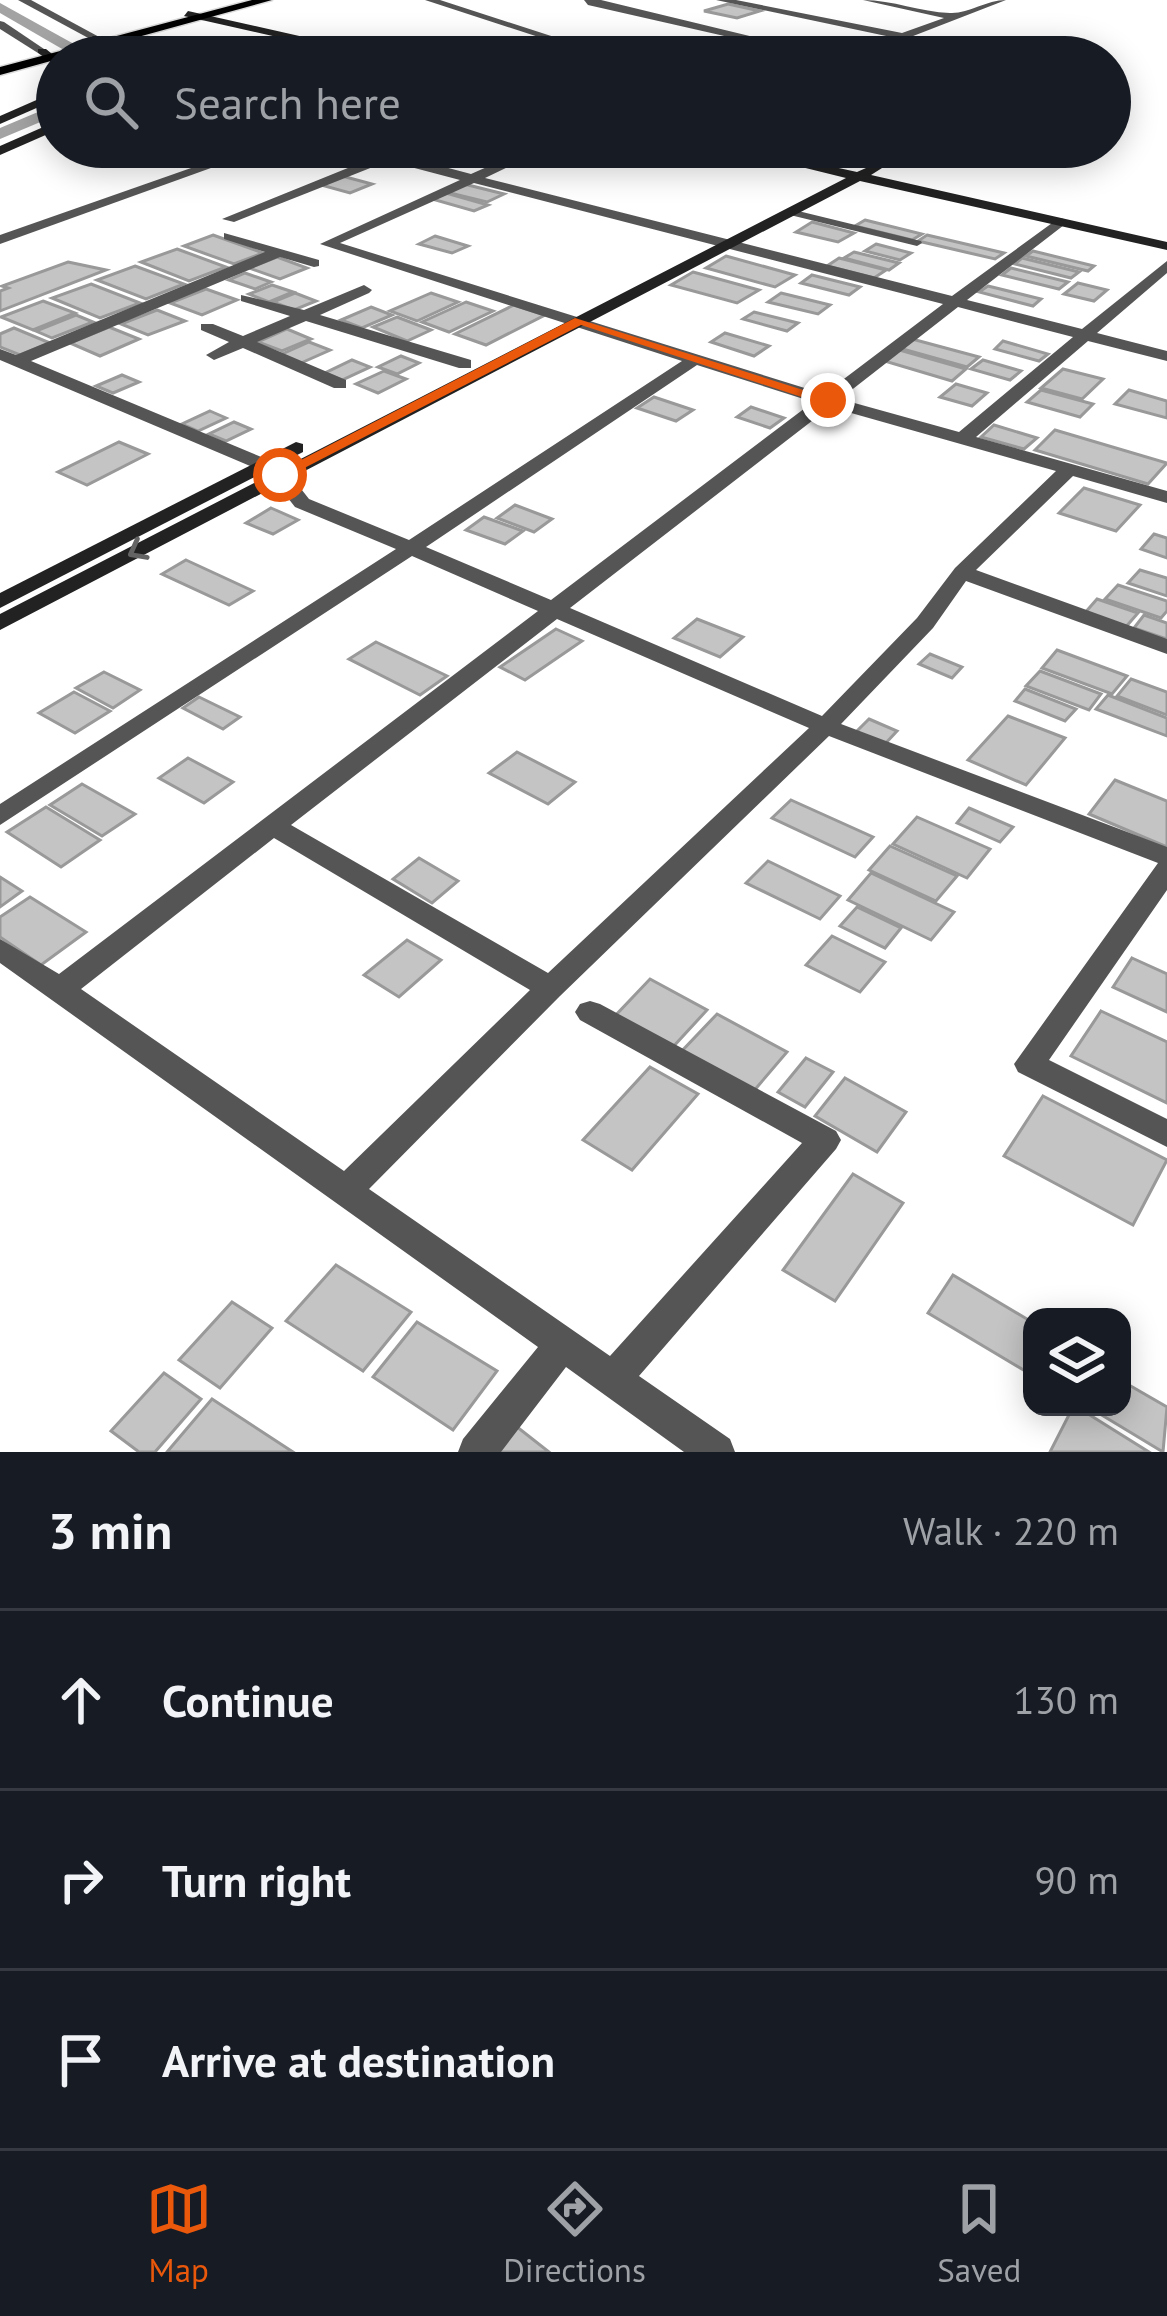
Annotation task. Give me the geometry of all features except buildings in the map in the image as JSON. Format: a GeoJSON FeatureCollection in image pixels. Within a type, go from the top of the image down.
{"type":"FeatureCollection","features":[{"type":"Feature","properties":{"kind":"main road"},"geometry":{"type":"LineString","coordinates":[[130,36],[239,0]]}},
{"type":"Feature","properties":{"kind":"main road"},"geometry":{"type":"LineString","coordinates":[[126,36],[170,19],[205,17],[266,0]]}},
{"type":"Feature","properties":{"kind":"main road"},"geometry":{"type":"LineString","coordinates":[[0,59],[36,56]]}},
{"type":"Feature","properties":{"kind":"main road"},"geometry":{"type":"LineString","coordinates":[[0,71],[36,59]]}},
{"type":"Feature","properties":{"kind":"street"},"geometry":{"type":"LineString","coordinates":[[23,0],[86,36]]}},
{"type":"Feature","properties":{"kind":"street"},"geometry":{"type":"LineString","coordinates":[[430,0],[544,36]]}},
{"type":"Feature","properties":{"kind":"street"},"geometry":{"type":"LineString","coordinates":[[596,0],[588,2],[738,36]]}},
{"type":"Feature","properties":{"kind":"street"},"geometry":{"type":"LineString","coordinates":[[722,0],[900,36]]}},
{"type":"Feature","properties":{"kind":"street"},"geometry":{"type":"LineString","coordinates":[[868,0],[957,17]]}},
{"type":"Feature","properties":{"kind":"street"},"geometry":{"type":"LineString","coordinates":[[908,36],[1001,0]]}},
{"type":"Feature","properties":{"kind":"street"},"geometry":{"type":"LineString","coordinates":[[205,17],[288,36]]}},
{"type":"Feature","properties":{"kind":"street"},"geometry":{"type":"LineString","coordinates":[[187,18],[256,36]]}},
{"type":"Feature","properties":{"kind":"street"},"geometry":{"type":"LineString","coordinates":[[0,24],[36,44]]}},
{"type":"Feature","properties":{"kind":"street"},"geometry":{"type":"LineString","coordinates":[[0,120],[36,104]]}},
{"type":"Feature","properties":{"kind":"street"},"geometry":{"type":"LineString","coordinates":[[0,151],[36,135]]}},
{"type":"Feature","properties":{"kind":"street"},"geometry":{"type":"LineString","coordinates":[[0,239],[203,168]]}},
{"type":"Feature","properties":{"kind":"street"},"geometry":{"type":"LineString","coordinates":[[314,263],[229,227],[362,168]]}},
{"type":"Feature","properties":{"kind":"street"},"geometry":{"type":"LineString","coordinates":[[431,168],[1167,356]]}},
{"type":"Feature","properties":{"kind":"street"},"geometry":{"type":"LineString","coordinates":[[494,168],[327,244],[828,400],[1167,497]]}},
{"type":"Feature","properties":{"kind":"street"},"geometry":{"type":"LineString","coordinates":[[843,168],[1167,234]]}},
{"type":"Feature","properties":{"kind":"street"},"geometry":{"type":"LineString","coordinates":[[847,168],[1167,246]]}},
{"type":"Feature","properties":{"kind":"street"},"geometry":{"type":"LineString","coordinates":[[0,602],[726,245],[790,212],[854,170]]}},
{"type":"Feature","properties":{"kind":"street"},"geometry":{"type":"LineString","coordinates":[[0,623],[465,364],[571,318],[704,239],[854,170]]}},
{"type":"Feature","properties":{"kind":"street"},"geometry":{"type":"LineString","coordinates":[[61,989],[1059,222]]}},
{"type":"Feature","properties":{"kind":"street"},"geometry":{"type":"LineString","coordinates":[[8,357],[279,252]]}},
{"type":"Feature","properties":{"kind":"street"},"geometry":{"type":"LineString","coordinates":[[964,438],[1167,265]]}},
{"type":"Feature","properties":{"kind":"street"},"geometry":{"type":"LineString","coordinates":[[214,355],[364,290]]}},
{"type":"Feature","properties":{"kind":"street"},"geometry":{"type":"LineString","coordinates":[[247,298],[465,364]]}},
{"type":"Feature","properties":{"kind":"street"},"geometry":{"type":"LineString","coordinates":[[207,327],[340,384]]}},
{"type":"Feature","properties":{"kind":"street"},"geometry":{"type":"LineString","coordinates":[[8,357],[272,470],[302,502],[553,612],[825,726],[1167,857]]}},
{"type":"Feature","properties":{"kind":"street"},"geometry":{"type":"LineString","coordinates":[[0,816],[697,358]]}},
{"type":"Feature","properties":{"kind":"street"},"geometry":{"type":"LineString","coordinates":[[347,1189],[825,726],[925,623],[962,572],[1069,470]]}},
{"type":"Feature","properties":{"kind":"street"},"geometry":{"type":"LineString","coordinates":[[962,572],[1167,647]]}},
{"type":"Feature","properties":{"kind":"street"},"geometry":{"type":"LineString","coordinates":[[271,825],[550,988]]}},
{"type":"Feature","properties":{"kind":"street"},"geometry":{"type":"LineString","coordinates":[[1167,871],[1029,1064],[1167,1134]]}},
{"type":"Feature","properties":{"kind":"street"},"geometry":{"type":"LineString","coordinates":[[0,949],[716,1452]]}},
{"type":"Feature","properties":{"kind":"street"},"geometry":{"type":"LineString","coordinates":[[590,1012],[825,1140],[614,1379]]}},
{"type":"Feature","properties":{"kind":"street"},"geometry":{"type":"LineString","coordinates":[[477,1452],[563,1343]]}},
{"type":"Feature","properties":{"kind":"lane"},"geometry":{"type":"LineString","coordinates":[[790,212],[917,243]]}},
{"type":"Feature","properties":{"kind":"waterway"},"geometry":{"type":"LineString","coordinates":[[0,7],[50,36]]}},
{"type":"Feature","properties":{"kind":"waterway"},"geometry":{"type":"LineString","coordinates":[[0,134],[36,118]]}},
{"type":"Feature","properties":{"kind":"route"},"geometry":{"type":"LineString","coordinates":[[280,475],[580,321],[828,400]]}}]}
